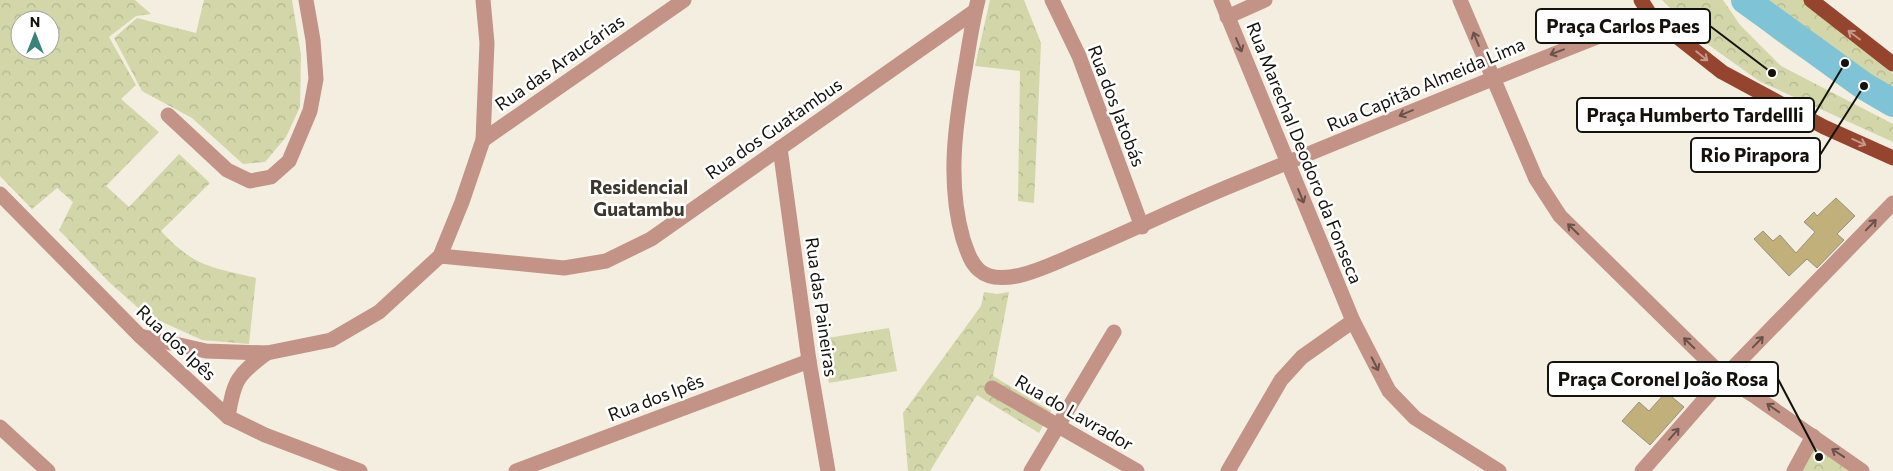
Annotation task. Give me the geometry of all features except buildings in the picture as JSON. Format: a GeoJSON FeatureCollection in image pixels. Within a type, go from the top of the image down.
{"type":"FeatureCollection","features":[{"type":"Feature","properties":{"kind":"main road"},"geometry":{"type":"LineString","coordinates":[[1641,0],[1651,16],[1722,72],[1824,127],[1893,158]]}},
{"type":"Feature","properties":{"kind":"main road"},"geometry":{"type":"LineString","coordinates":[[1811,0],[1893,64]]}},
{"type":"Feature","properties":{"kind":"street"},"geometry":{"type":"LineString","coordinates":[[168,115],[227,170],[250,180],[271,177],[290,161],[310,111],[316,79],[313,40],[306,0]]}},
{"type":"Feature","properties":{"kind":"street"},"geometry":{"type":"LineString","coordinates":[[140,336],[206,351],[267,353],[331,340],[379,312],[440,256],[462,202],[483,140],[487,43],[483,0]]}},
{"type":"Feature","properties":{"kind":"street","name":"Rua das Araucárias"},"geometry":{"type":"LineString","coordinates":[[483,140],[684,0]]}},
{"type":"Feature","properties":{"kind":"street","name":"Rua dos Jatobás"},"geometry":{"type":"LineString","coordinates":[[1052,0],[1079,56],[1142,226]]}},
{"type":"Feature","properties":{"kind":"street","name":"Rua Marechal Deodoro da Fonseca"},"geometry":{"type":"LineString","coordinates":[[1221,0],[1353,321],[1390,391],[1415,418],[1499,471]]}},
{"type":"Feature","properties":{"kind":"street"},"geometry":{"type":"LineString","coordinates":[[1227,17],[1265,0]]}},
{"type":"Feature","properties":{"kind":"street"},"geometry":{"type":"LineString","coordinates":[[1460,0],[1536,179],[1560,216],[1724,377],[1862,471]]}},
{"type":"Feature","properties":{"kind":"street","name":"Rua Capitão Almeida Lima"},"geometry":{"type":"LineString","coordinates":[[976,6],[957,114],[953,157],[957,218],[968,256],[979,271],[994,278],[1016,277],[1041,268],[1492,77],[1651,16]]}},
{"type":"Feature","properties":{"kind":"street","name":"Rua dos Guatambus"},"geometry":{"type":"LineString","coordinates":[[440,256],[564,268],[606,262],[651,239],[976,6]]}},
{"type":"Feature","properties":{"kind":"street","name":"Rua das Paineiras"},"geometry":{"type":"LineString","coordinates":[[780,148],[809,361],[828,471]]}},
{"type":"Feature","properties":{"kind":"street","name":"Rua dos Ipês"},"geometry":{"type":"LineString","coordinates":[[0,194],[140,336],[228,417],[265,435],[360,471]]}},
{"type":"Feature","properties":{"kind":"street"},"geometry":{"type":"LineString","coordinates":[[1642,471],[1724,377],[1893,203]]}},
{"type":"Feature","properties":{"kind":"street"},"geometry":{"type":"LineString","coordinates":[[1228,471],[1281,380],[1302,357],[1353,321]]}},
{"type":"Feature","properties":{"kind":"street"},"geometry":{"type":"LineString","coordinates":[[1031,471],[1114,332]]}},
{"type":"Feature","properties":{"kind":"street"},"geometry":{"type":"LineString","coordinates":[[228,417],[233,389],[243,370],[267,353]]}},
{"type":"Feature","properties":{"kind":"street","name":"Rua dos Ipês"},"geometry":{"type":"LineString","coordinates":[[516,471],[809,361]]}},
{"type":"Feature","properties":{"kind":"street","name":"Rua do Lavrador"},"geometry":{"type":"LineString","coordinates":[[992,388],[1137,471]]}},
{"type":"Feature","properties":{"kind":"street"},"geometry":{"type":"LineString","coordinates":[[0,427],[48,471]]}},
{"type":"Feature","properties":{"kind":"street"},"geometry":{"type":"LineString","coordinates":[[1794,471],[1813,436]]}},
{"type":"Feature","properties":{"kind":"green space"},"geometry":{"type":"Polygon","coordinates":[[[0,0],[135,0],[151,14],[136,16],[109,37],[136,85],[121,99],[159,132],[106,186],[129,207],[179,154],[210,183],[161,231],[183,252],[204,264],[256,278],[249,344],[202,340],[145,314],[109,282],[59,230],[73,202],[57,188],[32,209],[0,176],[0,0]]]}},
{"type":"Feature","properties":{"kind":"green space"},"geometry":{"type":"Polygon","coordinates":[[[204,0],[292,0],[301,55],[300,107],[286,137],[265,162],[243,164],[192,118],[142,91],[114,38],[137,18],[196,33],[204,0]]]}},
{"type":"Feature","properties":{"kind":"green space"},"geometry":{"type":"Polygon","coordinates":[[[990,0],[1024,0],[1041,43],[1034,203],[1018,201],[1020,71],[975,66],[990,0]]]}},
{"type":"Feature","properties":{"kind":"green space"},"geometry":{"type":"Polygon","coordinates":[[[1662,0],[1723,0],[1740,25],[1781,66],[1893,124],[1893,142],[1759,81],[1706,43],[1662,0]]]}},
{"type":"Feature","properties":{"kind":"green space"},"geometry":{"type":"Polygon","coordinates":[[[1734,0],[1806,0],[1893,74],[1893,111],[1787,49],[1750,18],[1734,0]]]}},
{"type":"Feature","properties":{"kind":"green space"},"geometry":{"type":"Polygon","coordinates":[[[984,292],[997,294],[1009,292],[993,376],[1051,411],[1039,433],[977,395],[930,471],[908,471],[903,413],[981,306],[984,292]]]}},
{"type":"Feature","properties":{"kind":"green space"},"geometry":{"type":"Polygon","coordinates":[[[889,328],[897,371],[829,383],[821,339],[889,328]]]}},
{"type":"Feature","properties":{"kind":"green space"},"geometry":{"type":"Polygon","coordinates":[[[1814,444],[1850,471],[1800,471],[1814,444]]]}},
{"type":"Feature","properties":{"kind":"waterway"},"geometry":{"type":"LineString","coordinates":[[1745,0],[1864,86],[1893,103]]}},
{"type":"Feature","properties":{"kind":"place","name":"Praça Humberto Tardellli"},"geometry":{"type":"Point","coordinates":[1845,63]}},
{"type":"Feature","properties":{"kind":"place","name":"Praça Carlos Paes"},"geometry":{"type":"Point","coordinates":[1772,73]}},
{"type":"Feature","properties":{"kind":"place","name":"Rio Pirapora"},"geometry":{"type":"Point","coordinates":[1864,86]}},
{"type":"Feature","properties":{"kind":"place","name":"Praça Coronel João Rosa"},"geometry":{"type":"Point","coordinates":[1819,457]}},
{"type":"Feature","properties":{"kind":"district","name":"Residencial Guatambu"},"geometry":{"type":"Point","coordinates":[639,198]}}]}
